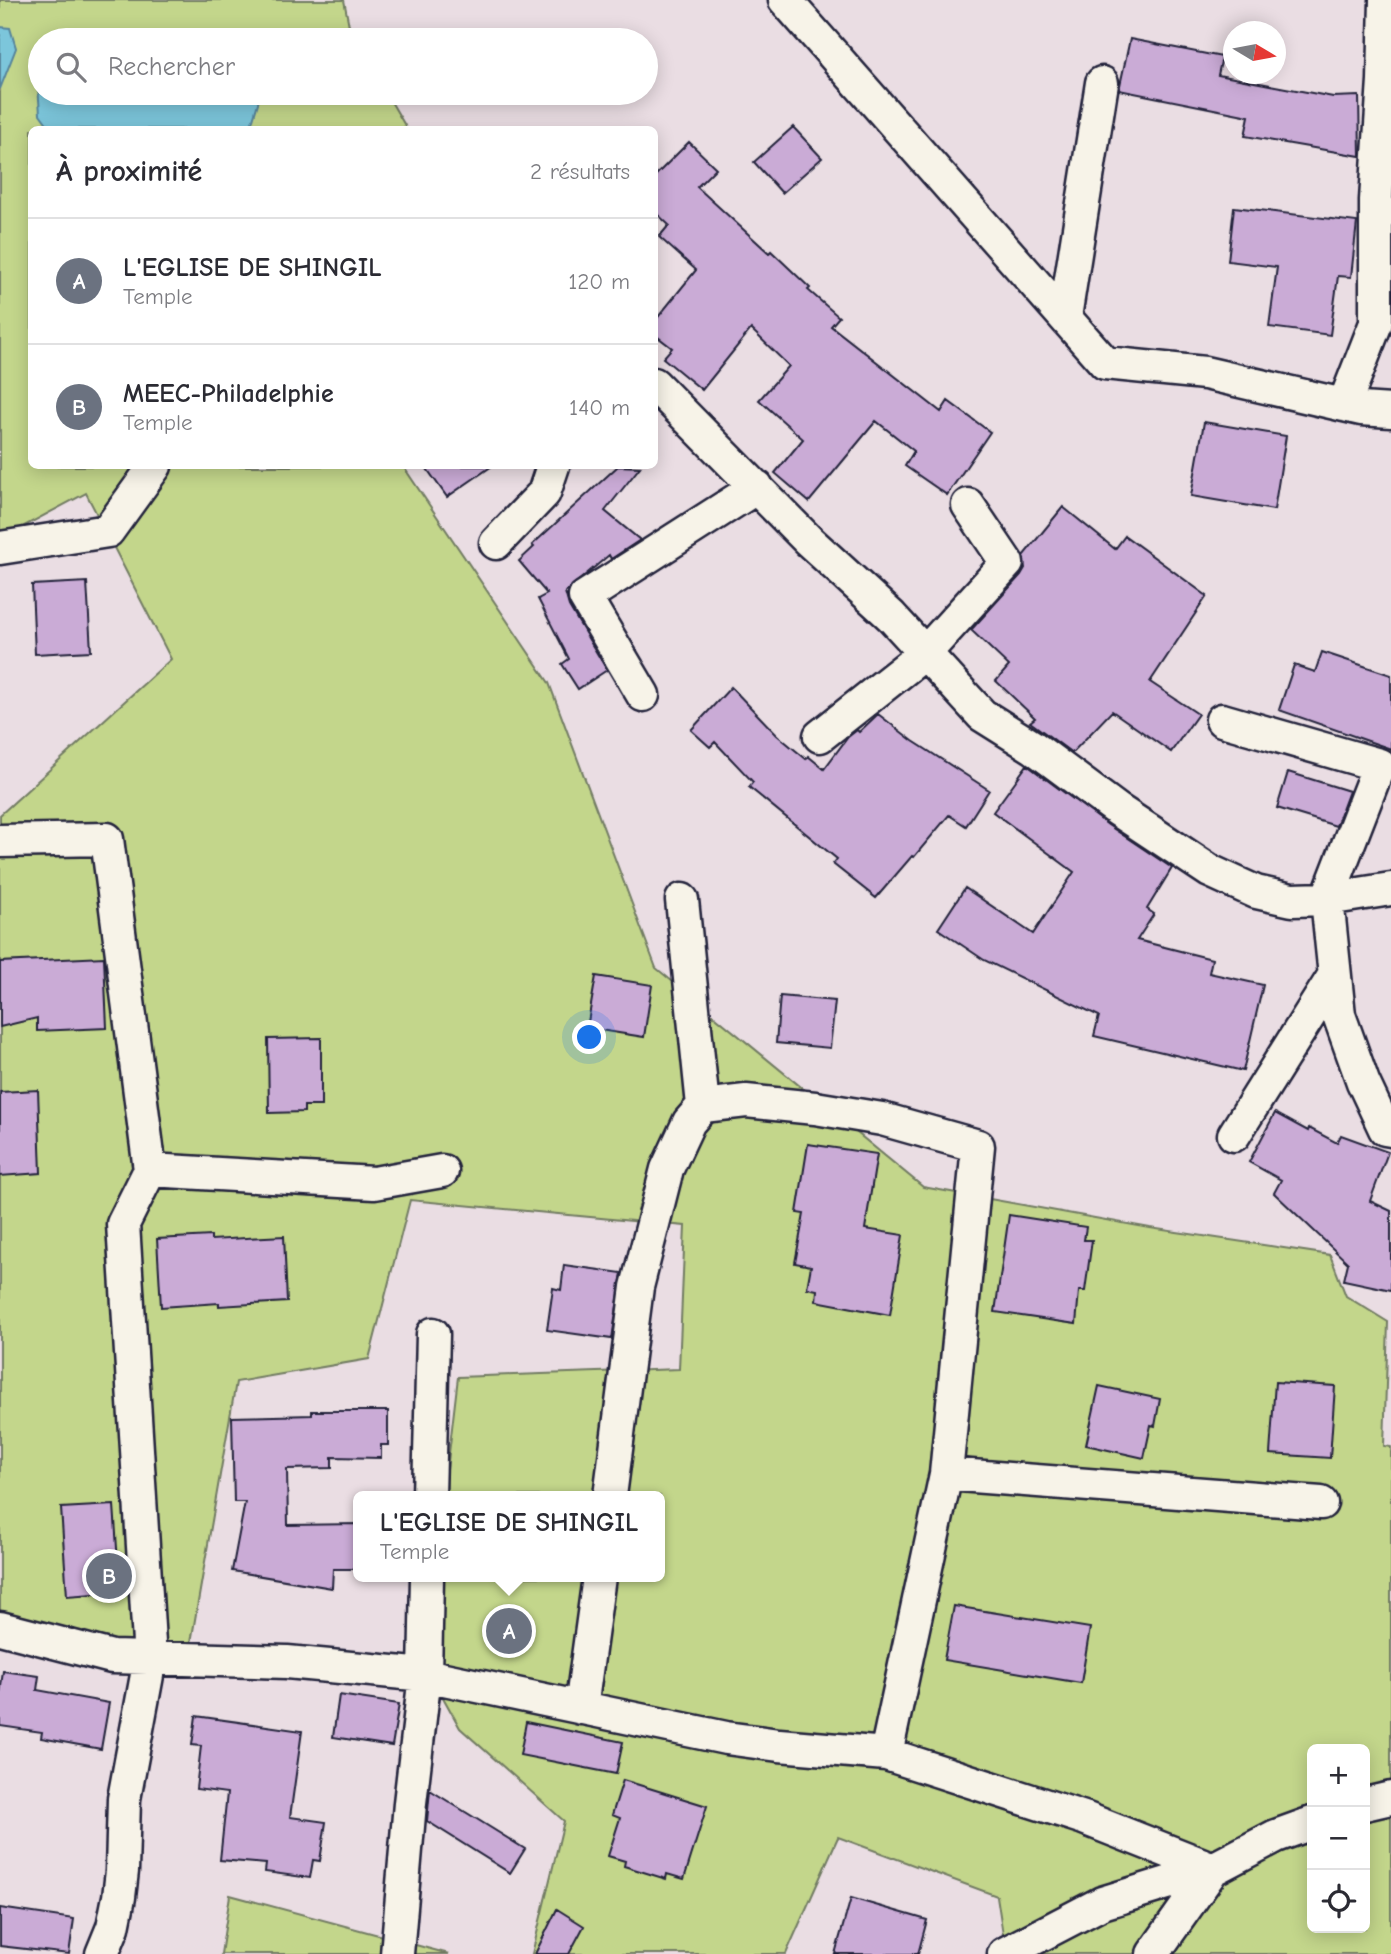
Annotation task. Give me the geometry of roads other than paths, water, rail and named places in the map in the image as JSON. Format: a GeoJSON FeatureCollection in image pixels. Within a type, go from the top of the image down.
{"type":"FeatureCollection","features":[{"type":"Feature","properties":{"kind":"street"},"geometry":{"type":"LineString","coordinates":[[785,0],[1105,363],[1205,373],[1361,410],[1391,411]]}},
{"type":"Feature","properties":{"kind":"street"},"geometry":{"type":"LineString","coordinates":[[1344,405],[1376,323],[1376,200],[1386,0]]}},
{"type":"Feature","properties":{"kind":"street"},"geometry":{"type":"LineString","coordinates":[[1065,317],[1102,83]]}},
{"type":"Feature","properties":{"kind":"street"},"geometry":{"type":"LineString","coordinates":[[658,388],[808,540],[891,616],[982,715],[1033,747],[1118,810],[1210,871],[1256,892],[1292,901],[1327,899],[1391,889]]}},
{"type":"Feature","properties":{"kind":"street"},"geometry":{"type":"LineString","coordinates":[[0,548],[108,531],[153,469]]}},
{"type":"Feature","properties":{"kind":"street"},"geometry":{"type":"LineString","coordinates":[[496,543],[544,493],[552,469]]}},
{"type":"Feature","properties":{"kind":"street"},"geometry":{"type":"LineString","coordinates":[[643,695],[585,597],[757,487]]}},
{"type":"Feature","properties":{"kind":"street"},"geometry":{"type":"LineString","coordinates":[[820,736],[925,653],[1007,563],[968,505]]}},
{"type":"Feature","properties":{"kind":"street"},"geometry":{"type":"LineString","coordinates":[[1222,720],[1379,765],[1327,899],[1339,1015],[1363,1082],[1385,1129],[1391,1130]]}},
{"type":"Feature","properties":{"kind":"street"},"geometry":{"type":"LineString","coordinates":[[0,841],[107,839],[150,1170],[123,1224],[150,1658],[124,1799],[119,1897],[113,1927],[102,1954]]}},
{"type":"Feature","properties":{"kind":"street"},"geometry":{"type":"LineString","coordinates":[[682,900],[703,1106]]}},
{"type":"Feature","properties":{"kind":"street"},"geometry":{"type":"LineString","coordinates":[[1234,1135],[1334,976]]}},
{"type":"Feature","properties":{"kind":"street"},"geometry":{"type":"LineString","coordinates":[[611,1491],[637,1287],[667,1169],[689,1122],[703,1106],[746,1101],[815,1108],[882,1119],[978,1146],[946,1474],[886,1754]]}},
{"type":"Feature","properties":{"kind":"street"},"geometry":{"type":"LineString","coordinates":[[150,1170],[374,1183],[442,1171]]}},
{"type":"Feature","properties":{"kind":"street"},"geometry":{"type":"LineString","coordinates":[[429,1491],[433,1334]]}},
{"type":"Feature","properties":{"kind":"street"},"geometry":{"type":"LineString","coordinates":[[946,1474],[1321,1503]]}},
{"type":"Feature","properties":{"kind":"street"},"geometry":{"type":"LineString","coordinates":[[397,1954],[410,1803],[425,1675],[427,1582]]}},
{"type":"Feature","properties":{"kind":"street"},"geometry":{"type":"LineString","coordinates":[[581,1708],[598,1582]]}},
{"type":"Feature","properties":{"kind":"street"},"geometry":{"type":"LineString","coordinates":[[0,1628],[112,1657],[287,1662],[425,1675],[726,1738],[886,1754],[1084,1818],[1213,1869]]}},
{"type":"Feature","properties":{"kind":"street"},"geometry":{"type":"LineString","coordinates":[[1370,1803],[1391,1798]]}},
{"type":"Feature","properties":{"kind":"street"},"geometry":{"type":"LineString","coordinates":[[1004,1954],[1102,1903],[1213,1869],[1276,1836],[1307,1825]]}},
{"type":"Feature","properties":{"kind":"street"},"geometry":{"type":"LineString","coordinates":[[1153,1954],[1213,1869]]}},
{"type":"Feature","properties":{"kind":"water"},"geometry":{"type":"Polygon","coordinates":[[[0,27],[10,28],[16,48],[0,89],[0,27]]]}},
{"type":"Feature","properties":{"kind":"water"},"geometry":{"type":"Polygon","coordinates":[[[39,105],[257,105],[251,126],[49,126],[40,114],[39,105]]]}},
{"type":"Feature","properties":{"kind":"place","name":"MEEC-Philadelphie"},"geometry":{"type":"Point","coordinates":[109,1576]}},
{"type":"Feature","properties":{"kind":"place","name":"L'EGLISE DE SHINGIL"},"geometry":{"type":"Point","coordinates":[509,1631]}}]}
